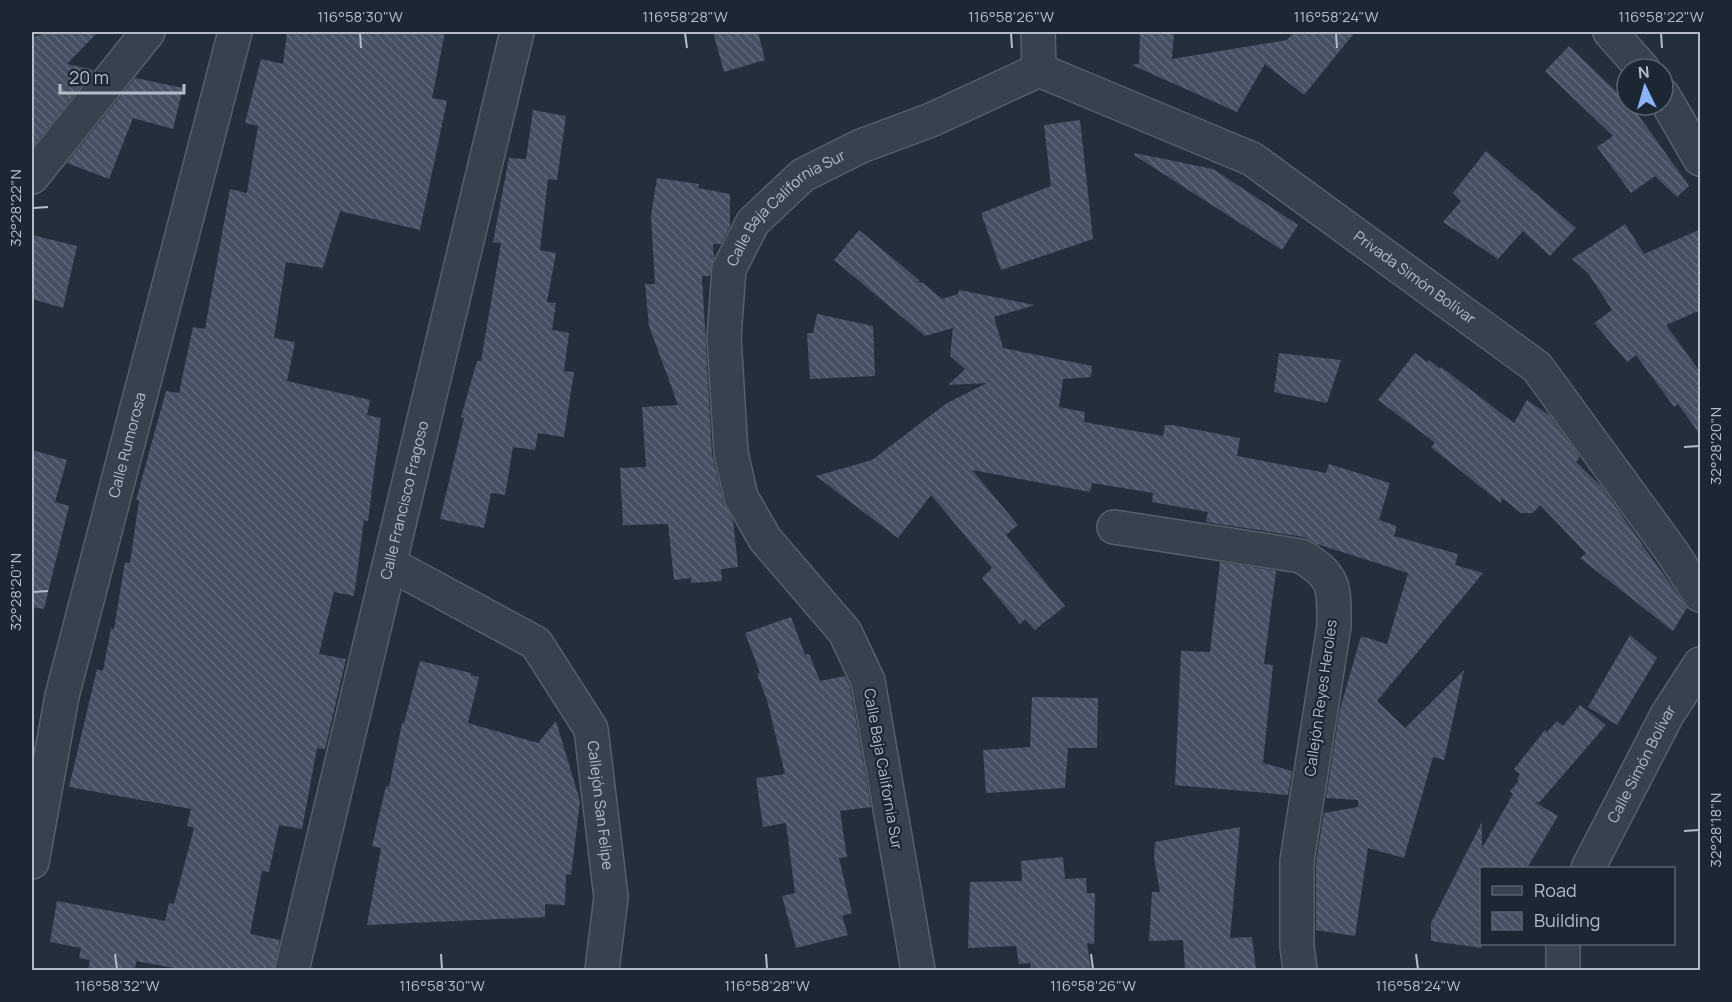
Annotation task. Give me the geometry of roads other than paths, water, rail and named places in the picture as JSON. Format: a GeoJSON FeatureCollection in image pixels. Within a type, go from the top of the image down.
{"type":"FeatureCollection","features":[{"type":"Feature","properties":{"kind":"street"},"geometry":{"type":"LineString","coordinates":[[32,177],[148,32]]}},
{"type":"Feature","properties":{"kind":"street","name":"Calle Rumorosa"},"geometry":{"type":"LineString","coordinates":[[32,862],[62,696],[235,32]]}},
{"type":"Feature","properties":{"kind":"street","name":"Calle Francisco Fragoso"},"geometry":{"type":"LineString","coordinates":[[292,970],[517,32]]}},
{"type":"Feature","properties":{"kind":"street"},"geometry":{"type":"LineString","coordinates":[[1038,32],[1039,70]]}},
{"type":"Feature","properties":{"kind":"street"},"geometry":{"type":"LineString","coordinates":[[1610,32],[1632,57]]}},
{"type":"Feature","properties":{"kind":"street","name":"Privada Simón Bolívar"},"geometry":{"type":"LineString","coordinates":[[1039,70],[1252,159],[1537,367],[1701,595]]}},
{"type":"Feature","properties":{"kind":"street","name":"Calle Baja California Sur"},"geometry":{"type":"LineString","coordinates":[[918,970],[868,681],[845,632],[765,539],[741,497],[731,453],[724,337],[729,269],[753,222],[803,174],[861,146],[931,120],[1039,70]]}},
{"type":"Feature","properties":{"kind":"street"},"geometry":{"type":"LineString","coordinates":[[1675,115],[1701,159]]}},
{"type":"Feature","properties":{"kind":"street","name":"Callejón Reyes Heroles"},"geometry":{"type":"LineString","coordinates":[[1114,527],[1301,556],[1320,567],[1331,581],[1334,626],[1297,861],[1297,946],[1300,970]]}},
{"type":"Feature","properties":{"kind":"street","name":"Callejón San Felipe"},"geometry":{"type":"LineString","coordinates":[[390,564],[536,643],[591,729],[611,897],[602,970]]}},
{"type":"Feature","properties":{"kind":"street","name":"Calle Simón Bolívar"},"geometry":{"type":"LineString","coordinates":[[1589,867],[1667,715],[1701,664]]}},
{"type":"Feature","properties":{"kind":"street"},"geometry":{"type":"LineString","coordinates":[[1563,945],[1563,970]]}}]}
